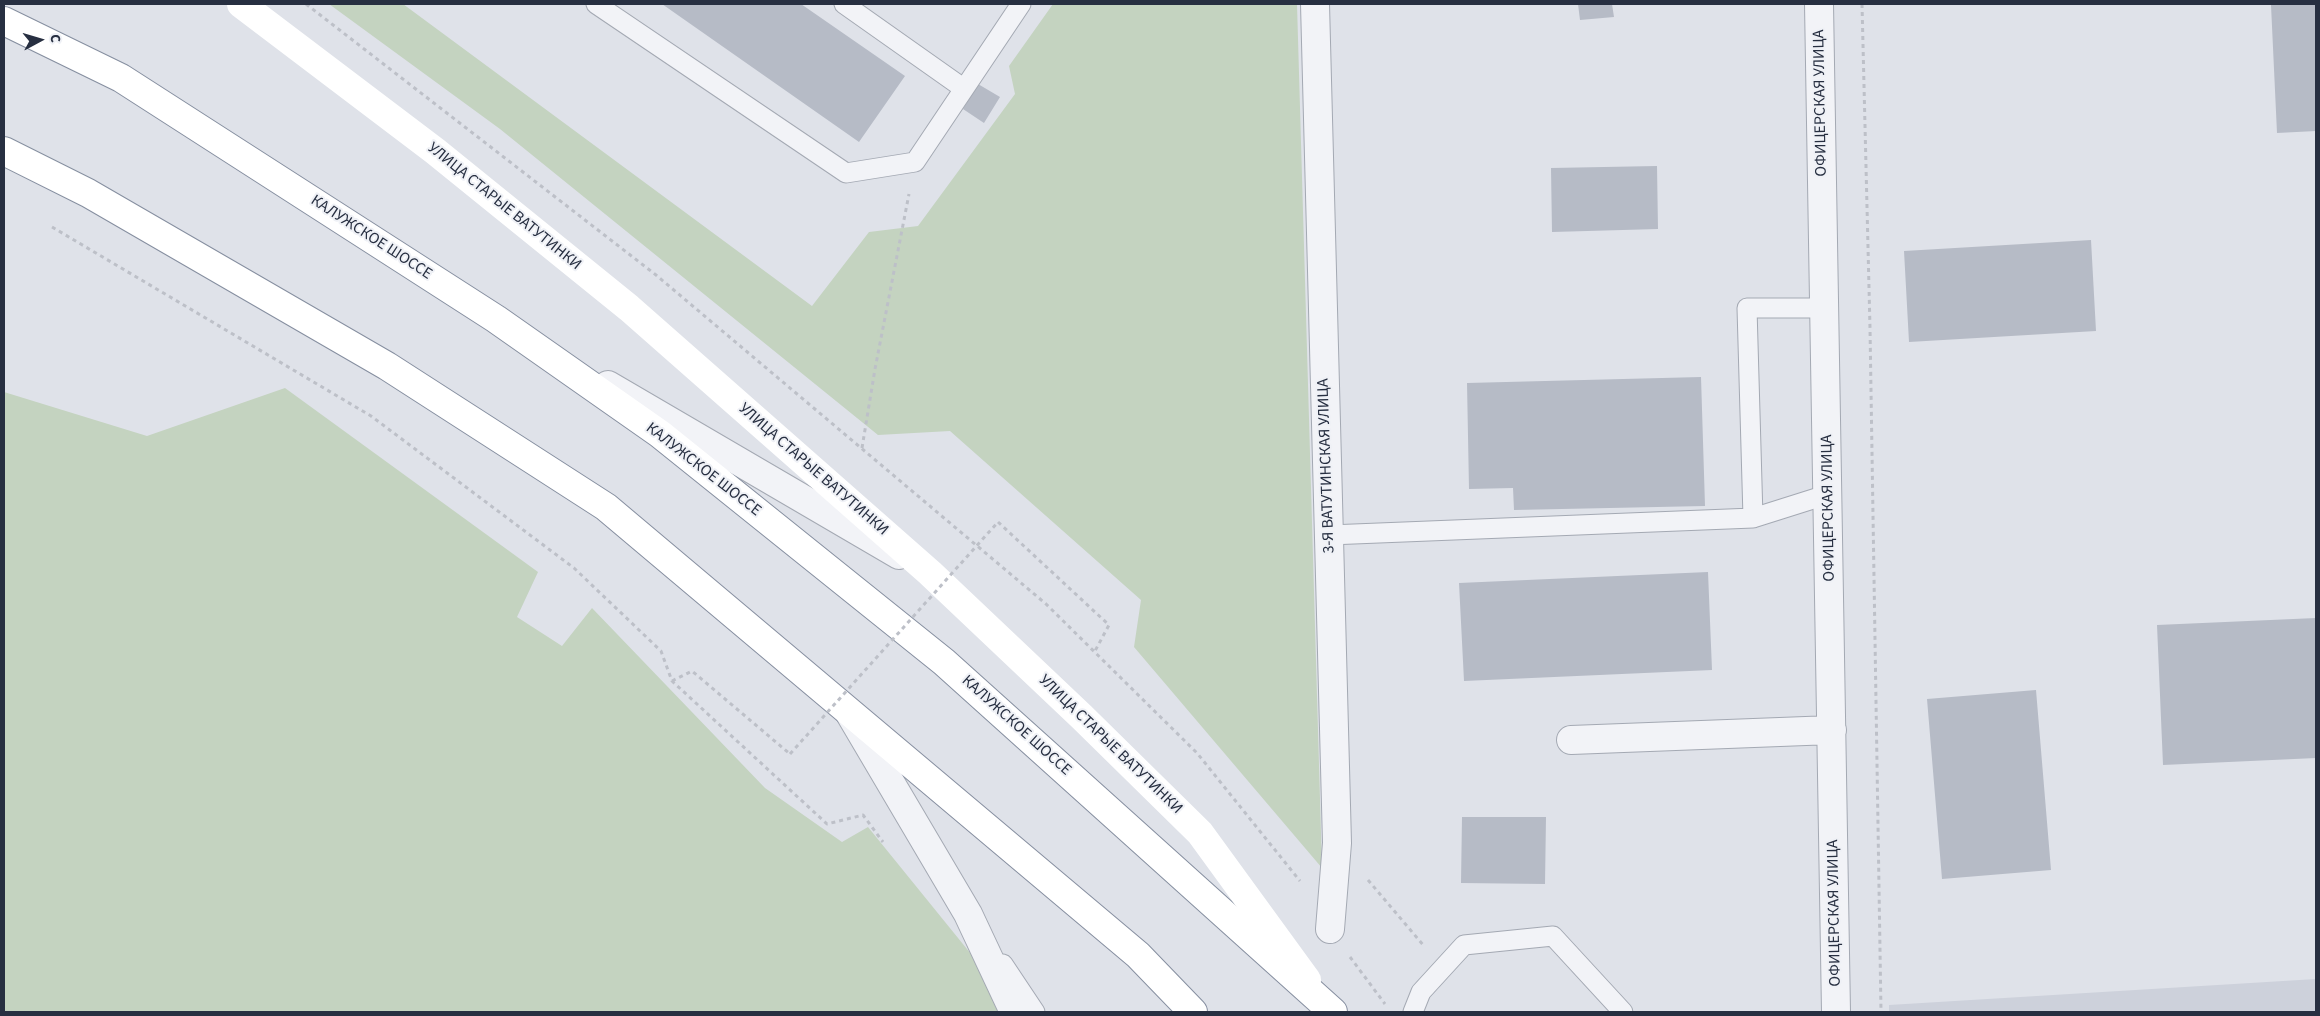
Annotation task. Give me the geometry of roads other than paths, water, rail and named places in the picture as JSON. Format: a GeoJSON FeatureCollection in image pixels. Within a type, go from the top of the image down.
{"type":"FeatureCollection","features":[{"type":"Feature","properties":{"kind":"main road","name":"УЛИЦА СТАРЫЕ ВАТУТИНКИ"},"geometry":{"type":"LineString","coordinates":[[241,4],[435,150],[629,308],[930,573],[1082,717],[1200,833],[1327,1006]]}},
{"type":"Feature","properties":{"kind":"main road","name":"КАЛУЖСКОЕ ШОССЕ"},"geometry":{"type":"LineString","coordinates":[[4,21],[121,78],[496,319],[660,434],[944,662],[1327,1006]]}},
{"type":"Feature","properties":{"kind":"main road"},"geometry":{"type":"LineString","coordinates":[[4,151],[88,193],[387,366],[606,507],[1138,956],[1193,1012]]}},
{"type":"Feature","properties":{"kind":"street","name":"3-Я ВАТУТИНСКАЯ УЛИЦА"},"geometry":{"type":"LineString","coordinates":[[1315,4],[1337,844],[1330,929]]}},
{"type":"Feature","properties":{"kind":"street","name":"ОФИЦЕРСКАЯ УЛИЦА"},"geometry":{"type":"LineString","coordinates":[[1819,4],[1826,308],[1836,1012]]}},
{"type":"Feature","properties":{"kind":"street"},"geometry":{"type":"LineString","coordinates":[[496,319],[930,573]]}},
{"type":"Feature","properties":{"kind":"street"},"geometry":{"type":"LineString","coordinates":[[846,708],[968,914],[1014,1012]]}},
{"type":"Feature","properties":{"kind":"street"},"geometry":{"type":"LineString","coordinates":[[1571,740],[1832,730]]}},
{"type":"Feature","properties":{"kind":"lane"},"geometry":{"type":"LineString","coordinates":[[596,4],[846,173],[915,162],[1020,4]]}},
{"type":"Feature","properties":{"kind":"lane"},"geometry":{"type":"LineString","coordinates":[[844,4],[963,88]]}},
{"type":"Feature","properties":{"kind":"lane"},"geometry":{"type":"LineString","coordinates":[[1752,518],[1747,308],[1826,308]]}},
{"type":"Feature","properties":{"kind":"lane"},"geometry":{"type":"LineString","coordinates":[[1329,535],[1752,518],[1829,494]]}},
{"type":"Feature","properties":{"kind":"lane"},"geometry":{"type":"LineString","coordinates":[[968,914],[1035,1012]]}},
{"type":"Feature","properties":{"kind":"lane"},"geometry":{"type":"LineString","coordinates":[[1413,1012],[1421,992],[1464,945],[1553,936],[1623,1012]]}}]}
